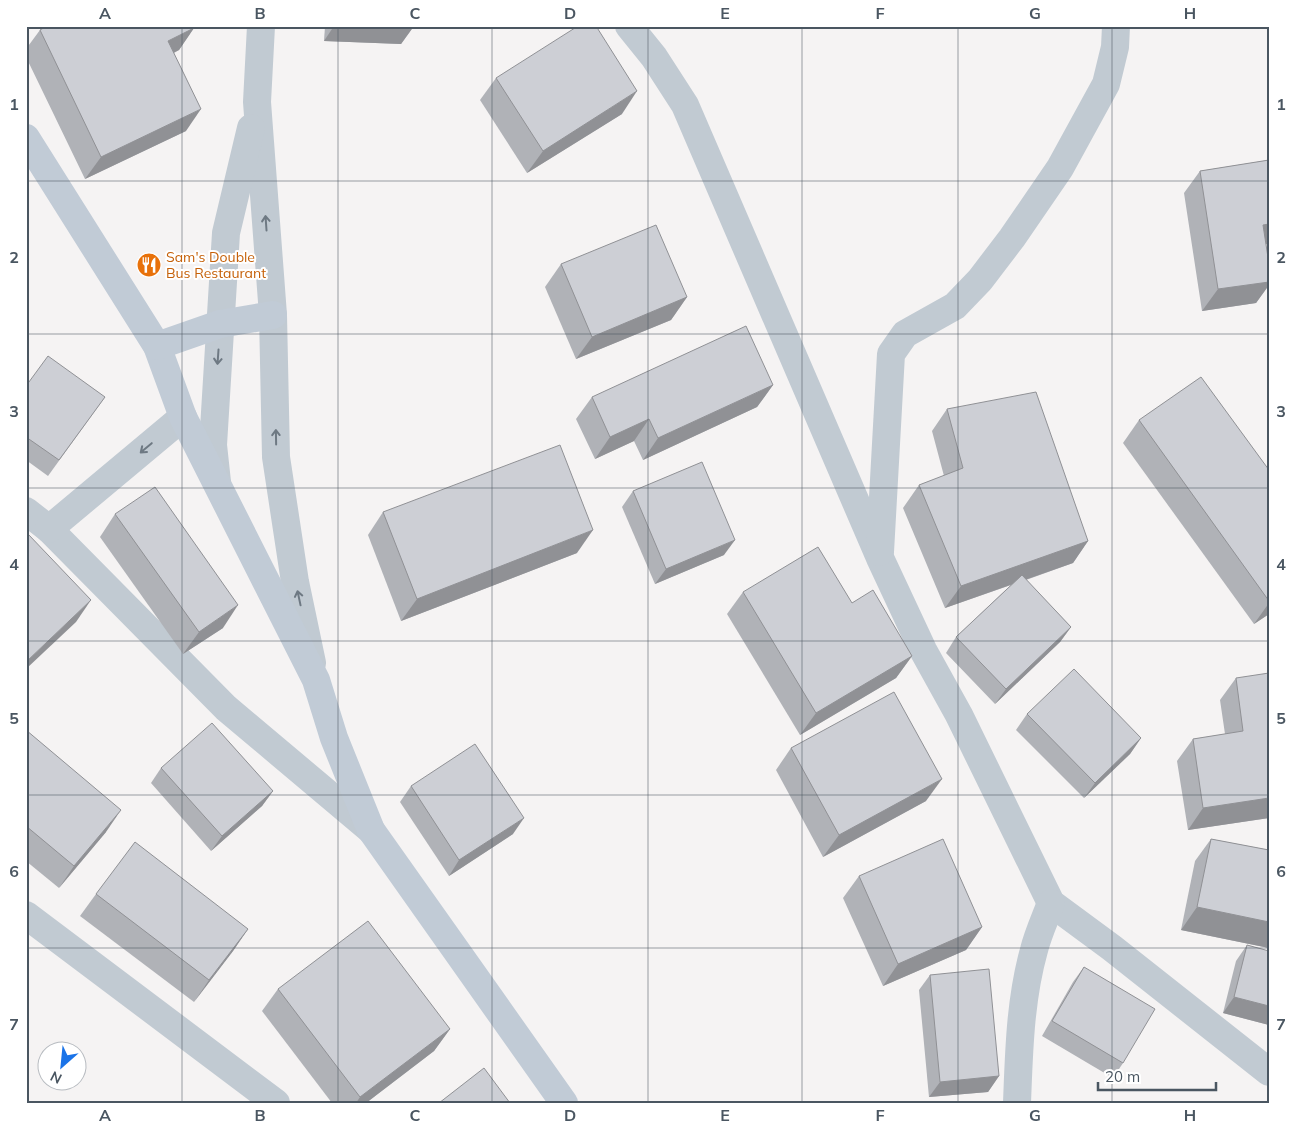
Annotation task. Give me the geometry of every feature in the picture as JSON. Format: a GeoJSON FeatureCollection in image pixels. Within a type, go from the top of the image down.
{"type":"FeatureCollection","features":[{"type":"Feature","properties":{"kind":"main road"},"geometry":{"type":"LineString","coordinates":[[26,138],[157,346],[183,417],[316,680],[334,738],[371,830],[564,1103]]}},
{"type":"Feature","properties":{"kind":"main road"},"geometry":{"type":"LineString","coordinates":[[157,346],[220,324],[273,315]]}},
{"type":"Feature","properties":{"kind":"street"},"geometry":{"type":"LineString","coordinates":[[261,26],[257,102],[273,315],[276,457],[295,582],[316,680]]}},
{"type":"Feature","properties":{"kind":"street"},"geometry":{"type":"LineString","coordinates":[[629,26],[654,57],[684,105],[880,558],[923,650],[959,715],[1051,904],[1112,948],[1269,1072]]}},
{"type":"Feature","properties":{"kind":"street"},"geometry":{"type":"LineString","coordinates":[[880,558],[891,354],[905,334],[955,306],[980,280],[1023,222],[1060,168],[1106,84],[1115,47],[1116,26]]}},
{"type":"Feature","properties":{"kind":"street"},"geometry":{"type":"LineString","coordinates":[[217,487],[212,446],[226,232],[257,102]]}},
{"type":"Feature","properties":{"kind":"street"},"geometry":{"type":"LineString","coordinates":[[49,529],[183,417]]}},
{"type":"Feature","properties":{"kind":"street"},"geometry":{"type":"LineString","coordinates":[[26,511],[49,529],[226,708],[371,830]]}},
{"type":"Feature","properties":{"kind":"street"},"geometry":{"type":"LineString","coordinates":[[1017,1103],[1020,1030],[1028,973],[1034,948],[1051,904]]}},
{"type":"Feature","properties":{"kind":"street"},"geometry":{"type":"LineString","coordinates":[[26,915],[276,1103]]}},
{"type":"Feature","properties":{"kind":"building"},"geometry":{"type":"Polygon","coordinates":[[[47,26],[193,26],[194,28],[168,41],[201,109],[101,157],[40,30],[47,26]]]}},
{"type":"Feature","properties":{"kind":"building"},"geometry":{"type":"Polygon","coordinates":[[[578,26],[596,26],[637,91],[543,151],[496,78],[578,26]]]}},
{"type":"Feature","properties":{"kind":"building"},"geometry":{"type":"Polygon","coordinates":[[[1269,160],[1269,224],[1263,225],[1269,264],[1269,282],[1218,289],[1200,171],[1269,160]]]}},
{"type":"Feature","properties":{"kind":"building"},"geometry":{"type":"Polygon","coordinates":[[[656,225],[687,297],[592,337],[561,264],[656,225]]]}},
{"type":"Feature","properties":{"kind":"building"},"geometry":{"type":"Polygon","coordinates":[[[746,326],[773,385],[658,438],[649,419],[610,437],[592,397],[746,326]]]}},
{"type":"Feature","properties":{"kind":"building"},"geometry":{"type":"Polygon","coordinates":[[[48,356],[105,397],[59,460],[26,437],[26,386],[48,356]]]}},
{"type":"Feature","properties":{"kind":"building"},"geometry":{"type":"Polygon","coordinates":[[[1201,377],[1269,470],[1269,601],[1139,420],[1201,377]]]}},
{"type":"Feature","properties":{"kind":"building"},"geometry":{"type":"Polygon","coordinates":[[[1036,392],[1088,541],[961,586],[919,485],[963,468],[947,409],[1036,392]]]}},
{"type":"Feature","properties":{"kind":"building"},"geometry":{"type":"Polygon","coordinates":[[[560,445],[593,530],[417,599],[383,512],[560,445]]]}},
{"type":"Feature","properties":{"kind":"building"},"geometry":{"type":"Polygon","coordinates":[[[702,462],[735,540],[666,569],[633,491],[702,462]]]}},
{"type":"Feature","properties":{"kind":"building"},"geometry":{"type":"Polygon","coordinates":[[[155,487],[238,605],[199,632],[115,514],[155,487]]]}},
{"type":"Feature","properties":{"kind":"building"},"geometry":{"type":"Polygon","coordinates":[[[28,534],[91,600],[26,662],[26,536],[28,534]]]}},
{"type":"Feature","properties":{"kind":"building"},"geometry":{"type":"Polygon","coordinates":[[[818,547],[852,603],[873,590],[912,656],[816,713],[743,592],[818,547]]]}},
{"type":"Feature","properties":{"kind":"building"},"geometry":{"type":"Polygon","coordinates":[[[1022,575],[1071,627],[1006,689],[956,637],[1022,575]]]}},
{"type":"Feature","properties":{"kind":"building"},"geometry":{"type":"Polygon","coordinates":[[[1074,669],[1141,738],[1095,783],[1027,714],[1074,669]]]}},
{"type":"Feature","properties":{"kind":"building"},"geometry":{"type":"Polygon","coordinates":[[[1269,673],[1269,798],[1203,808],[1193,739],[1243,731],[1236,678],[1269,673]]]}},
{"type":"Feature","properties":{"kind":"building"},"geometry":{"type":"Polygon","coordinates":[[[894,692],[942,779],[839,835],[791,748],[894,692]]]}},
{"type":"Feature","properties":{"kind":"building"},"geometry":{"type":"Polygon","coordinates":[[[212,723],[273,791],[222,836],[161,768],[212,723]]]}},
{"type":"Feature","properties":{"kind":"building"},"geometry":{"type":"Polygon","coordinates":[[[26,730],[121,810],[74,866],[26,826],[26,730]]]}},
{"type":"Feature","properties":{"kind":"building"},"geometry":{"type":"Polygon","coordinates":[[[475,744],[524,818],[459,860],[411,786],[475,744]]]}},
{"type":"Feature","properties":{"kind":"building"},"geometry":{"type":"Polygon","coordinates":[[[943,839],[982,927],[898,964],[859,876],[943,839]]]}},
{"type":"Feature","properties":{"kind":"building"},"geometry":{"type":"Polygon","coordinates":[[[1211,839],[1269,850],[1269,922],[1197,907],[1211,839]]]}},
{"type":"Feature","properties":{"kind":"building"},"geometry":{"type":"Polygon","coordinates":[[[135,842],[248,929],[209,980],[96,894],[135,842]]]}},
{"type":"Feature","properties":{"kind":"building"},"geometry":{"type":"Polygon","coordinates":[[[368,921],[450,1029],[360,1097],[278,989],[368,921]]]}},
{"type":"Feature","properties":{"kind":"building"},"geometry":{"type":"Polygon","coordinates":[[[1247,945],[1269,951],[1269,1006],[1234,997],[1247,945]]]}},
{"type":"Feature","properties":{"kind":"building"},"geometry":{"type":"Polygon","coordinates":[[[1084,967],[1155,1009],[1123,1063],[1052,1021],[1084,967]]]}},
{"type":"Feature","properties":{"kind":"building"},"geometry":{"type":"Polygon","coordinates":[[[989,969],[999,1076],[940,1082],[930,975],[989,969]]]}},
{"type":"Feature","properties":{"kind":"building"},"geometry":{"type":"Polygon","coordinates":[[[484,1068],[510,1103],[439,1103],[484,1068]]]}},
{"type":"Feature","properties":{"kind":"place","name":"Sam's Double Bus Restaurant"},"geometry":{"type":"Point","coordinates":[149,265]}}]}
